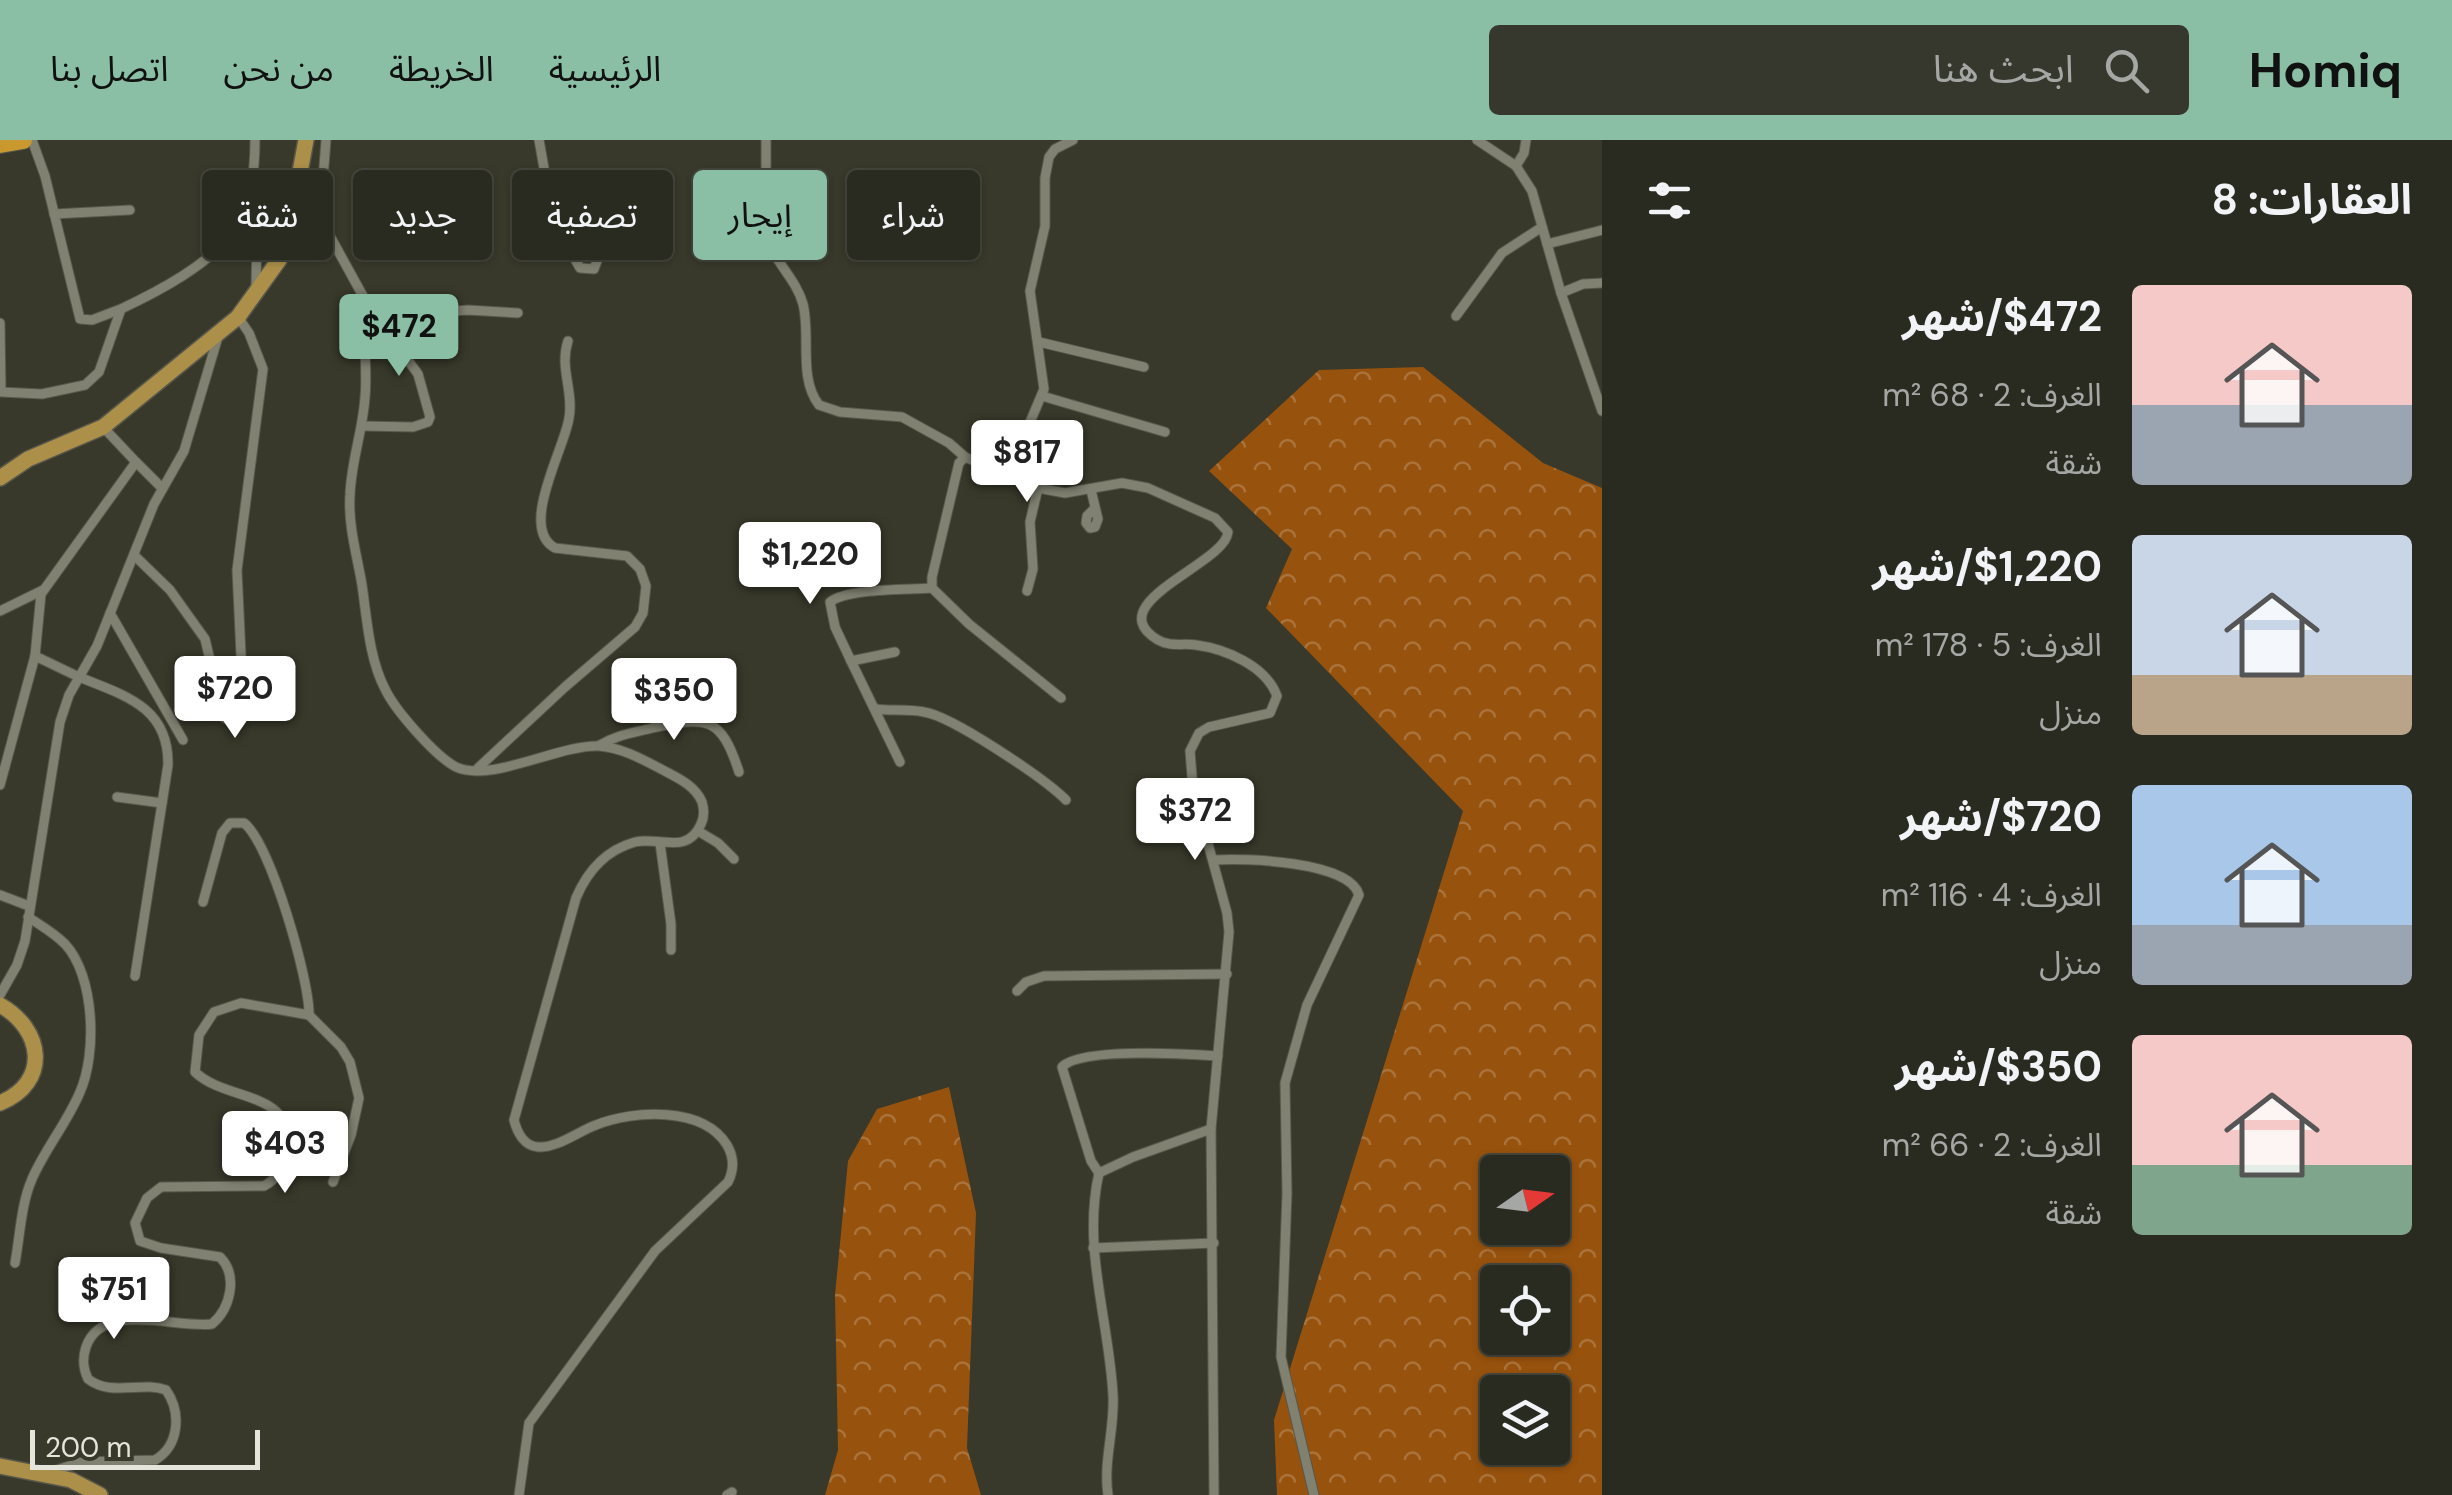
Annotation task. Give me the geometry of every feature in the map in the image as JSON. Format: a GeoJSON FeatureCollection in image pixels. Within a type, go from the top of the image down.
{"type":"FeatureCollection","features":[{"type":"Feature","properties":{"kind":"highway"},"geometry":{"type":"LineString","coordinates":[[0,144],[22,140]]}},
{"type":"Feature","properties":{"kind":"main road"},"geometry":{"type":"LineString","coordinates":[[0,478],[28,459],[103,427],[238,318],[256,297],[287,241],[306,140]]}},
{"type":"Feature","properties":{"kind":"main road"},"geometry":{"type":"LineString","coordinates":[[0,1004],[19,1018],[29,1032],[35,1052],[34,1072],[27,1086],[0,1103]]}},
{"type":"Feature","properties":{"kind":"main road"},"geometry":{"type":"LineString","coordinates":[[0,1466],[72,1480],[100,1495]]}},
{"type":"Feature","properties":{"kind":"street"},"geometry":{"type":"LineString","coordinates":[[32,140],[45,176],[80,319],[92,320],[120,309],[202,259]]}},
{"type":"Feature","properties":{"kind":"street"},"geometry":{"type":"LineString","coordinates":[[250,170],[255,140]]}},
{"type":"Feature","properties":{"kind":"street"},"geometry":{"type":"LineString","coordinates":[[326,140],[322,220],[369,306],[418,374],[430,416],[428,422],[419,426],[362,426]]}},
{"type":"Feature","properties":{"kind":"street"},"geometry":{"type":"LineString","coordinates":[[539,140],[544,170]]}},
{"type":"Feature","properties":{"kind":"street"},"geometry":{"type":"LineString","coordinates":[[766,140],[766,234],[803,305],[808,384],[816,401],[826,409],[840,412],[902,417],[948,442],[965,458],[1038,488],[1066,493],[1122,483],[1148,488],[1215,518],[1228,532],[1226,542],[1216,553],[1151,599],[1144,617],[1148,630],[1161,642],[1204,646],[1242,660],[1266,677],[1277,696],[1270,714],[1208,726],[1193,741],[1189,771],[1227,913],[1226,974],[1211,1129],[1214,1495]]}},
{"type":"Feature","properties":{"kind":"street"},"geometry":{"type":"LineString","coordinates":[[998,472],[1020,446],[1042,396],[1044,377],[1030,291],[1044,226],[1045,178],[1051,152],[1073,140]]}},
{"type":"Feature","properties":{"kind":"street"},"geometry":{"type":"LineString","coordinates":[[1477,140],[1516,166],[1532,191],[1602,411]]}},
{"type":"Feature","properties":{"kind":"street"},"geometry":{"type":"LineString","coordinates":[[1516,166],[1526,140]]}},
{"type":"Feature","properties":{"kind":"street"},"geometry":{"type":"LineString","coordinates":[[54,214],[130,210]]}},
{"type":"Feature","properties":{"kind":"street"},"geometry":{"type":"LineString","coordinates":[[1456,316],[1502,253],[1542,227]]}},
{"type":"Feature","properties":{"kind":"street"},"geometry":{"type":"LineString","coordinates":[[575,230],[596,256],[592,270],[580,268],[572,254],[556,246],[558,232],[575,230]]}},
{"type":"Feature","properties":{"kind":"street"},"geometry":{"type":"LineString","coordinates":[[1547,244],[1602,230]]}},
{"type":"Feature","properties":{"kind":"street"},"geometry":{"type":"LineString","coordinates":[[256,260],[256,297]]}},
{"type":"Feature","properties":{"kind":"street"},"geometry":{"type":"LineString","coordinates":[[1561,292],[1602,282]]}},
{"type":"Feature","properties":{"kind":"street"},"geometry":{"type":"LineString","coordinates":[[369,306],[362,426],[350,494],[352,531],[378,674],[386,692],[436,752],[460,768],[476,770],[597,746],[613,737],[696,720],[721,732],[730,743],[739,772]]}},
{"type":"Feature","properties":{"kind":"street"},"geometry":{"type":"LineString","coordinates":[[0,323],[0,392],[42,394],[85,385],[99,372],[120,309]]}},
{"type":"Feature","properties":{"kind":"street"},"geometry":{"type":"LineString","coordinates":[[376,317],[454,310],[518,314]]}},
{"type":"Feature","properties":{"kind":"street"},"geometry":{"type":"LineString","coordinates":[[136,556],[170,590],[204,638],[224,718],[233,722],[238,714],[242,676],[236,570],[263,369],[249,333],[238,318]]}},
{"type":"Feature","properties":{"kind":"street"},"geometry":{"type":"LineString","coordinates":[[0,995],[21,954],[60,722],[136,556],[142,532],[189,437],[219,334]]}},
{"type":"Feature","properties":{"kind":"street"},"geometry":{"type":"LineString","coordinates":[[476,770],[635,628],[643,612],[646,586],[632,559],[622,554],[555,548],[544,537],[541,520],[545,492],[570,416],[563,367],[568,341]]}},
{"type":"Feature","properties":{"kind":"street"},"geometry":{"type":"LineString","coordinates":[[1039,342],[1144,367]]}},
{"type":"Feature","properties":{"kind":"street"},"geometry":{"type":"LineString","coordinates":[[1042,396],[1165,432]]}},
{"type":"Feature","properties":{"kind":"street"},"geometry":{"type":"LineString","coordinates":[[103,427],[162,488]]}},
{"type":"Feature","properties":{"kind":"street"},"geometry":{"type":"LineString","coordinates":[[965,458],[959,463],[932,588],[969,624],[1062,698]]}},
{"type":"Feature","properties":{"kind":"street"},"geometry":{"type":"LineString","coordinates":[[0,785],[35,656],[40,597],[136,462]]}},
{"type":"Feature","properties":{"kind":"street"},"geometry":{"type":"LineString","coordinates":[[1027,591],[1033,569],[1030,522],[1038,488]]}},
{"type":"Feature","properties":{"kind":"street"},"geometry":{"type":"LineString","coordinates":[[1091,490],[1095,508]]}},
{"type":"Feature","properties":{"kind":"street"},"geometry":{"type":"LineString","coordinates":[[900,762],[894,723],[876,709],[844,650],[829,608],[832,599],[851,594],[932,588]]}},
{"type":"Feature","properties":{"kind":"street"},"geometry":{"type":"LineString","coordinates":[[0,611],[44,590]]}},
{"type":"Feature","properties":{"kind":"street"},"geometry":{"type":"LineString","coordinates":[[110,613],[183,740]]}},
{"type":"Feature","properties":{"kind":"street"},"geometry":{"type":"LineString","coordinates":[[851,661],[895,652]]}},
{"type":"Feature","properties":{"kind":"street"},"geometry":{"type":"LineString","coordinates":[[35,656],[132,698],[162,730],[168,753],[135,976]]}},
{"type":"Feature","properties":{"kind":"street"},"geometry":{"type":"LineString","coordinates":[[876,709],[894,723]]}},
{"type":"Feature","properties":{"kind":"street"},"geometry":{"type":"LineString","coordinates":[[894,723],[924,712],[945,720],[1048,782],[1066,800]]}},
{"type":"Feature","properties":{"kind":"street"},"geometry":{"type":"LineString","coordinates":[[520,1495],[529,1423],[654,1251],[728,1182],[732,1173],[726,1142],[692,1120],[622,1117],[536,1147],[524,1140],[514,1120],[582,885],[593,868],[620,848],[639,841],[682,844],[698,831],[704,817],[702,802],[690,786],[636,757],[597,746]]}},
{"type":"Feature","properties":{"kind":"street"},"geometry":{"type":"LineString","coordinates":[[117,797],[162,803]]}},
{"type":"Feature","properties":{"kind":"street"},"geometry":{"type":"LineString","coordinates":[[203,902],[222,833],[230,823],[244,823],[260,842],[304,972],[309,1016]]}},
{"type":"Feature","properties":{"kind":"street"},"geometry":{"type":"LineString","coordinates":[[698,831],[734,859]]}},
{"type":"Feature","properties":{"kind":"street"},"geometry":{"type":"LineString","coordinates":[[660,843],[672,924],[671,950]]}},
{"type":"Feature","properties":{"kind":"street"},"geometry":{"type":"LineString","coordinates":[[1214,860],[1284,862],[1345,877],[1359,890],[1358,900],[1307,1005],[1285,1083],[1287,1193],[1280,1358],[1314,1495]]}},
{"type":"Feature","properties":{"kind":"street"},"geometry":{"type":"LineString","coordinates":[[0,895],[28,911],[72,954],[89,1010],[92,1042],[90,1064],[79,1096],[32,1178],[15,1262]]}},
{"type":"Feature","properties":{"kind":"street"},"geometry":{"type":"LineString","coordinates":[[1017,991],[1026,982],[1044,976],[1226,974]]}},
{"type":"Feature","properties":{"kind":"street"},"geometry":{"type":"LineString","coordinates":[[40,1475],[82,1462],[155,1460],[170,1448],[176,1418],[169,1393],[148,1386],[113,1388],[95,1384],[86,1374],[85,1350],[92,1335],[108,1324],[144,1320],[207,1325],[220,1317],[231,1275],[224,1260],[207,1253],[144,1244],[138,1239],[135,1223],[148,1198],[162,1187],[256,1188],[276,1178],[284,1162],[287,1130],[280,1116],[261,1100],[204,1080],[194,1069],[196,1048],[210,1015],[240,1003],[309,1016],[324,1026],[346,1054],[358,1090],[354,1123],[332,1182]]}},
{"type":"Feature","properties":{"kind":"street"},"geometry":{"type":"LineString","coordinates":[[1099,1173],[1093,1166],[1063,1076],[1065,1064],[1094,1056],[1218,1056]]}},
{"type":"Feature","properties":{"kind":"street"},"geometry":{"type":"LineString","coordinates":[[1099,1173],[1133,1156],[1211,1129]]}},
{"type":"Feature","properties":{"kind":"street"},"geometry":{"type":"LineString","coordinates":[[1099,1173],[1094,1197],[1093,1248],[1114,1401],[1105,1479],[1108,1495]]}},
{"type":"Feature","properties":{"kind":"street"},"geometry":{"type":"LineString","coordinates":[[1093,1248],[1214,1243]]}},
{"type":"Feature","properties":{"kind":"green space"},"geometry":{"type":"Polygon","coordinates":[[[1423,367],[1543,463],[1602,488],[1602,1495],[1277,1495],[1274,1420],[1463,811],[1266,608],[1292,549],[1209,471],[1319,370],[1423,367]]]}},
{"type":"Feature","properties":{"kind":"green space"},"geometry":{"type":"Polygon","coordinates":[[[949,1087],[976,1213],[967,1448],[981,1495],[825,1495],[838,1450],[835,1295],[848,1161],[877,1109],[949,1087]]]}}]}
